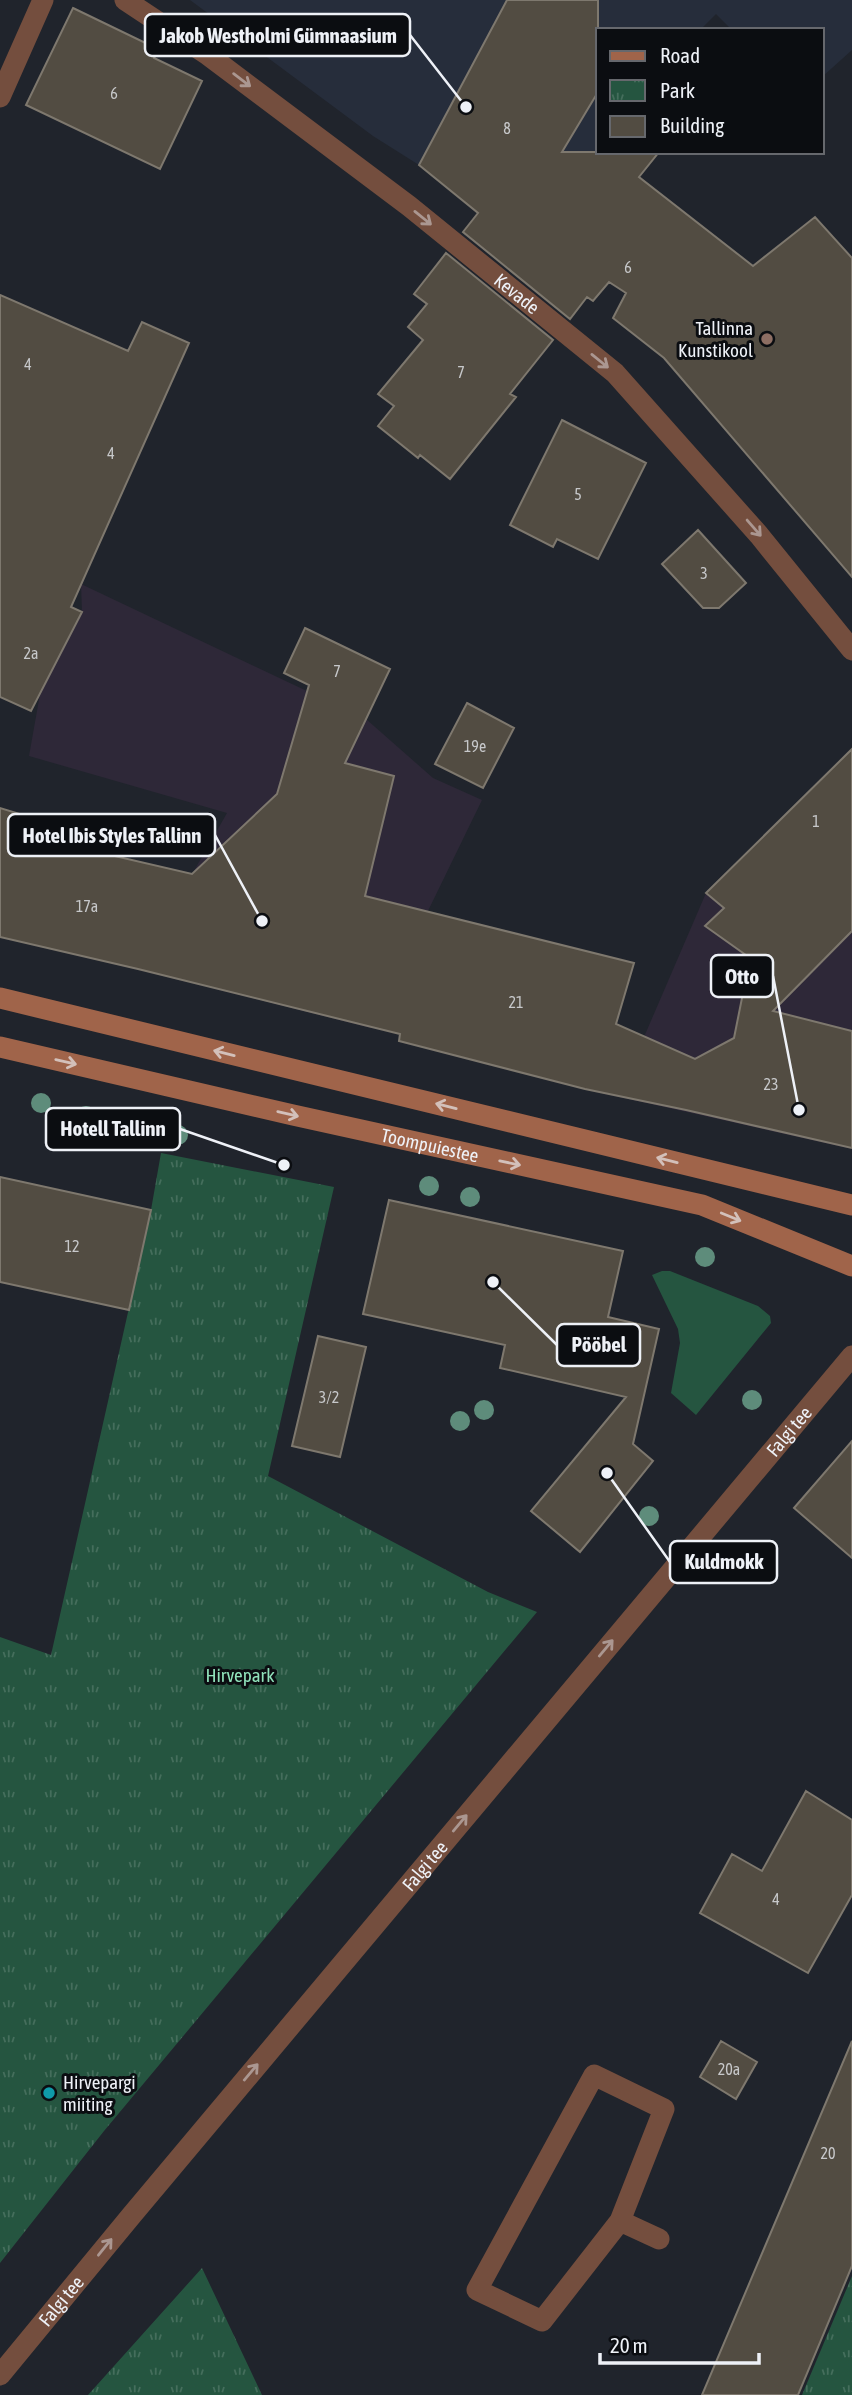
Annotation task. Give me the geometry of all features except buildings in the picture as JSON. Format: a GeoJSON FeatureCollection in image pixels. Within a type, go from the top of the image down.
{"type":"FeatureCollection","features":[{"type":"Feature","properties":{"kind":"main road","name":"Toompuiestee"},"geometry":{"type":"LineString","coordinates":[[0,998],[852,1205]]}},
{"type":"Feature","properties":{"kind":"main road","name":"Toompuiestee"},"geometry":{"type":"LineString","coordinates":[[0,1047],[702,1205],[852,1266]]}},
{"type":"Feature","properties":{"kind":"street"},"geometry":{"type":"LineString","coordinates":[[0,97],[43,0]]}},
{"type":"Feature","properties":{"kind":"street","name":"Kevade"},"geometry":{"type":"LineString","coordinates":[[125,0],[208,55],[409,206],[615,373],[760,535],[852,650]]}},
{"type":"Feature","properties":{"kind":"street","name":"Falgi tee"},"geometry":{"type":"LineString","coordinates":[[0,2375],[852,1356]]}},
{"type":"Feature","properties":{"kind":"street"},"geometry":{"type":"LineString","coordinates":[[594,2075],[664,2109],[620,2221],[542,2321],[477,2290],[594,2075]]}},
{"type":"Feature","properties":{"kind":"street"},"geometry":{"type":"LineString","coordinates":[[620,2221],[659,2239]]}},
{"type":"Feature","properties":{"kind":"shaded area"},"geometry":{"type":"Polygon","coordinates":[[[190,0],[852,0],[852,50],[824,75],[824,28],[730,28],[716,14],[702,28],[596,28],[596,154],[510,239],[419,165],[373,136],[190,0]]]}},
{"type":"Feature","properties":{"kind":"shaded area"},"geometry":{"type":"Polygon","coordinates":[[[81,584],[366,719],[433,778],[482,800],[371,1028],[138,969],[227,813],[29,756],[40,694],[82,612],[81,584]]]}},
{"type":"Feature","properties":{"kind":"shaded area"},"geometry":{"type":"Polygon","coordinates":[[[852,749],[852,1149],[597,1092],[644,1037],[706,893],[852,749]]]}},
{"type":"Feature","properties":{"kind":"green space","name":"Hirvepark"},"geometry":{"type":"Polygon","coordinates":[[[161,1153],[334,1187],[268,1476],[488,1592],[537,1612],[104,2131],[0,2263],[0,1637],[51,1655],[151,1210],[161,1153]]]}},
{"type":"Feature","properties":{"kind":"green space"},"geometry":{"type":"Polygon","coordinates":[[[670,1271],[758,1306],[770,1316],[771,1323],[696,1415],[671,1393],[680,1343],[678,1329],[652,1275],[670,1271]]]}},
{"type":"Feature","properties":{"kind":"green space"},"geometry":{"type":"Polygon","coordinates":[[[202,2268],[262,2395],[88,2395],[202,2268]]]}},
{"type":"Feature","properties":{"kind":"green space"},"geometry":{"type":"Polygon","coordinates":[[[852,2276],[852,2395],[802,2395],[852,2276]]]}},
{"type":"Feature","properties":{"kind":"place","name":"Jakob Westholmi Gümnaasium"},"geometry":{"type":"Point","coordinates":[466,107]}},
{"type":"Feature","properties":{"kind":"place","name":"Tallinna Kunstikool"},"geometry":{"type":"Point","coordinates":[767,339]}},
{"type":"Feature","properties":{"kind":"place","name":"Hotel Ibis Styles Tallinn"},"geometry":{"type":"Point","coordinates":[262,921]}},
{"type":"Feature","properties":{"kind":"place","name":"Otto"},"geometry":{"type":"Point","coordinates":[799,1110]}},
{"type":"Feature","properties":{"kind":"place","name":"Hotell Tallinn"},"geometry":{"type":"Point","coordinates":[284,1165]}},
{"type":"Feature","properties":{"kind":"place","name":"Pööbel"},"geometry":{"type":"Point","coordinates":[493,1282]}},
{"type":"Feature","properties":{"kind":"place","name":"Kuldmokk"},"geometry":{"type":"Point","coordinates":[607,1473]}},
{"type":"Feature","properties":{"kind":"place","name":"Hirvepargi miiting"},"geometry":{"type":"Point","coordinates":[49,2093]}}]}
